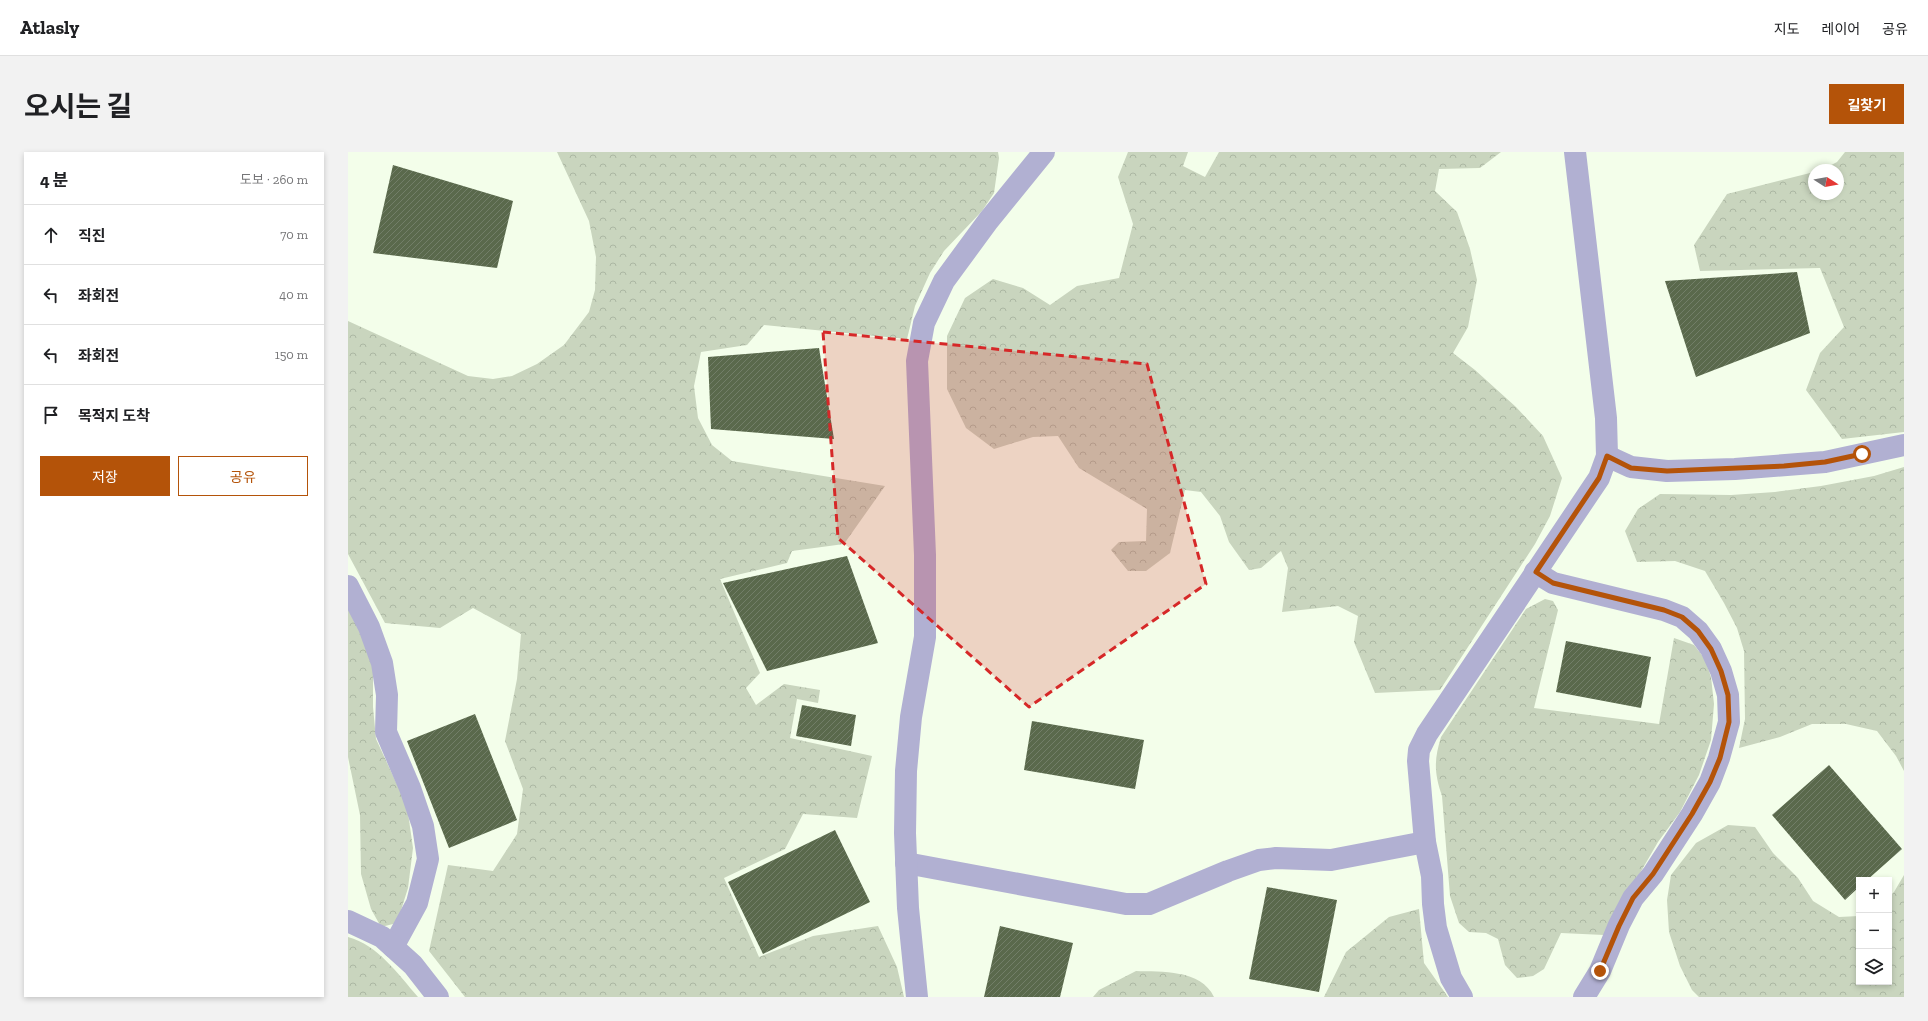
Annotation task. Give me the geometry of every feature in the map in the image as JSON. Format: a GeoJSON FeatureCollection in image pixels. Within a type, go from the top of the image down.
{"type":"FeatureCollection","features":[{"type":"Feature","properties":{"kind":"lane"},"geometry":{"type":"LineString","coordinates":[[917,997],[908,908],[904,833],[906,771],[911,716],[925,637],[925,555],[917,361],[924,323],[944,281],[988,221],[1044,152]]}},
{"type":"Feature","properties":{"kind":"lane"},"geometry":{"type":"LineString","coordinates":[[1462,997],[1451,978],[1436,928],[1432,876],[1425,842],[1418,761],[1419,750],[1427,734],[1599,478],[1607,456],[1606,418],[1602,379],[1575,152]]}},
{"type":"Feature","properties":{"kind":"lane"},"geometry":{"type":"LineString","coordinates":[[1607,456],[1631,468],[1667,471],[1735,469],[1825,462],[1904,446]]}},
{"type":"Feature","properties":{"kind":"lane"},"geometry":{"type":"LineString","coordinates":[[1536,572],[1553,583],[1664,610],[1682,617],[1698,631],[1711,649],[1721,671],[1728,695],[1729,722],[1720,758],[1710,782],[1692,814],[1653,874],[1633,898],[1619,926],[1600,971],[1584,997]]}},
{"type":"Feature","properties":{"kind":"lane"},"geometry":{"type":"LineString","coordinates":[[348,586],[368,627],[382,663],[387,695],[386,732],[412,794],[422,826],[428,859],[417,903],[393,947]]}},
{"type":"Feature","properties":{"kind":"lane"},"geometry":{"type":"LineString","coordinates":[[906,863],[1126,904],[1149,904],[1228,871],[1259,860],[1276,858],[1331,860],[1425,842]]}},
{"type":"Feature","properties":{"kind":"lane"},"geometry":{"type":"LineString","coordinates":[[348,921],[382,937],[413,965],[438,997]]}},
{"type":"Feature","properties":{"kind":"highlighted area"},"geometry":{"type":"Polygon","coordinates":[[[823,332],[1147,364],[1206,584],[1029,707],[838,538],[823,332]]]}},
{"type":"Feature","properties":{"kind":"green space"},"geometry":{"type":"Polygon","coordinates":[[[557,152],[998,152],[999,158],[994,193],[982,211],[944,251],[930,273],[915,306],[907,339],[764,325],[747,345],[701,352],[694,386],[698,418],[712,445],[732,461],[885,486],[844,544],[792,551],[787,563],[720,579],[760,673],[746,688],[756,705],[784,684],[820,690],[818,703],[797,699],[790,738],[872,756],[857,818],[803,814],[785,849],[724,878],[759,957],[813,936],[878,926],[897,967],[904,997],[465,997],[429,951],[448,865],[493,871],[517,834],[523,789],[505,741],[517,679],[521,634],[473,608],[440,628],[385,623],[348,554],[348,321],[468,376],[493,379],[512,376],[537,364],[564,345],[589,312],[595,290],[596,257],[589,221],[557,152]]]}},
{"type":"Feature","properties":{"kind":"green space"},"geometry":{"type":"Polygon","coordinates":[[[1128,152],[1188,152],[1183,166],[1205,177],[1219,152],[1501,152],[1480,168],[1439,169],[1435,191],[1457,212],[1470,249],[1477,280],[1468,327],[1453,353],[1475,370],[1516,407],[1543,436],[1562,478],[1550,516],[1535,544],[1440,690],[1375,693],[1354,642],[1358,616],[1338,606],[1282,612],[1288,568],[1281,551],[1261,568],[1249,570],[1229,542],[1220,516],[1201,492],[1185,490],[1170,553],[1146,571],[1128,571],[1111,550],[1119,542],[1146,541],[1147,509],[1079,468],[1058,436],[1033,437],[994,449],[966,428],[947,389],[947,336],[965,298],[993,279],[1023,288],[1050,305],[1077,286],[1119,278],[1133,224],[1118,177],[1128,152]]]}},
{"type":"Feature","properties":{"kind":"green space"},"geometry":{"type":"Polygon","coordinates":[[[1845,152],[1904,152],[1904,432],[1842,439],[1806,390],[1820,353],[1844,327],[1820,268],[1700,271],[1694,245],[1727,194],[1808,174],[1808,200],[1844,200],[1844,164],[1833,164],[1837,162],[1845,152]]]}},
{"type":"Feature","properties":{"kind":"green space"},"geometry":{"type":"Polygon","coordinates":[[[1904,467],[1904,771],[1896,756],[1877,731],[1846,724],[1812,724],[1780,737],[1739,748],[1745,719],[1744,651],[1737,628],[1724,603],[1705,571],[1675,561],[1637,562],[1625,531],[1638,509],[1660,494],[1731,495],[1775,492],[1821,486],[1874,476],[1904,467]]]}},
{"type":"Feature","properties":{"kind":"green space"},"geometry":{"type":"Polygon","coordinates":[[[1545,599],[1553,601],[1558,610],[1534,708],[1659,724],[1674,638],[1694,645],[1705,659],[1711,677],[1714,704],[1711,740],[1699,775],[1680,812],[1658,842],[1604,935],[1561,933],[1544,969],[1533,976],[1517,978],[1505,965],[1498,939],[1486,933],[1469,932],[1459,923],[1450,896],[1442,796],[1437,780],[1436,760],[1441,737],[1526,609],[1545,599]]]}},
{"type":"Feature","properties":{"kind":"green space"},"geometry":{"type":"Polygon","coordinates":[[[348,606],[365,641],[373,667],[373,707],[376,739],[407,806],[413,848],[408,888],[397,923],[381,927],[371,909],[361,874],[360,815],[348,757],[348,606]]]}},
{"type":"Feature","properties":{"kind":"green space"},"geometry":{"type":"Polygon","coordinates":[[[1728,825],[1755,827],[1773,853],[1798,878],[1813,901],[1839,917],[1856,916],[1856,985],[1892,985],[1892,894],[1904,875],[1904,997],[1699,997],[1692,990],[1680,966],[1669,932],[1667,900],[1671,875],[1696,843],[1728,825]]]}},
{"type":"Feature","properties":{"kind":"green space"},"geometry":{"type":"Polygon","coordinates":[[[1419,909],[1424,963],[1448,997],[1324,997],[1346,952],[1389,917],[1419,909]]]}},
{"type":"Feature","properties":{"kind":"green space"},"geometry":{"type":"Polygon","coordinates":[[[348,937],[359,941],[378,953],[387,961],[418,997],[348,997],[348,937]]]}},
{"type":"Feature","properties":{"kind":"green space"},"geometry":{"type":"Polygon","coordinates":[[[1136,971],[1168,972],[1190,977],[1200,981],[1208,988],[1214,997],[1093,997],[1099,990],[1136,971]]]}},
{"type":"Feature","properties":{"kind":"building"},"geometry":{"type":"Polygon","coordinates":[[[393,165],[513,201],[497,268],[373,253],[393,165]]]}},
{"type":"Feature","properties":{"kind":"building"},"geometry":{"type":"Polygon","coordinates":[[[1797,272],[1810,333],[1696,377],[1665,281],[1797,272]]]}},
{"type":"Feature","properties":{"kind":"building"},"geometry":{"type":"Polygon","coordinates":[[[819,348],[834,439],[711,429],[708,357],[819,348]]]}},
{"type":"Feature","properties":{"kind":"building"},"geometry":{"type":"Polygon","coordinates":[[[847,556],[878,643],[767,671],[723,583],[847,556]]]}},
{"type":"Feature","properties":{"kind":"building"},"geometry":{"type":"Polygon","coordinates":[[[1566,641],[1651,657],[1641,708],[1556,692],[1566,641]]]}},
{"type":"Feature","properties":{"kind":"building"},"geometry":{"type":"Polygon","coordinates":[[[802,705],[856,715],[851,746],[796,736],[802,705]]]}},
{"type":"Feature","properties":{"kind":"building"},"geometry":{"type":"Polygon","coordinates":[[[475,714],[517,820],[449,848],[407,741],[475,714]]]}},
{"type":"Feature","properties":{"kind":"building"},"geometry":{"type":"Polygon","coordinates":[[[1032,721],[1144,740],[1135,789],[1024,770],[1032,721]]]}},
{"type":"Feature","properties":{"kind":"building"},"geometry":{"type":"Polygon","coordinates":[[[1829,765],[1902,849],[1870,877],[1856,877],[1856,890],[1845,900],[1772,815],[1829,765]]]}},
{"type":"Feature","properties":{"kind":"building"},"geometry":{"type":"Polygon","coordinates":[[[835,830],[870,902],[763,954],[728,882],[835,830]]]}},
{"type":"Feature","properties":{"kind":"building"},"geometry":{"type":"Polygon","coordinates":[[[1267,887],[1337,900],[1319,992],[1249,979],[1267,887]]]}},
{"type":"Feature","properties":{"kind":"building"},"geometry":{"type":"Polygon","coordinates":[[[1000,926],[1073,943],[1060,997],[984,997],[1000,926]]]}},
{"type":"Feature","properties":{"kind":"route"},"geometry":{"type":"LineString","coordinates":[[1600,971],[1619,926],[1633,898],[1653,874],[1692,814],[1710,782],[1720,758],[1729,722],[1728,695],[1721,671],[1711,649],[1698,631],[1682,617],[1664,610],[1553,583],[1536,572],[1599,478],[1607,456],[1631,468],[1667,471],[1784,466],[1825,462],[1862,454]]}}]}
